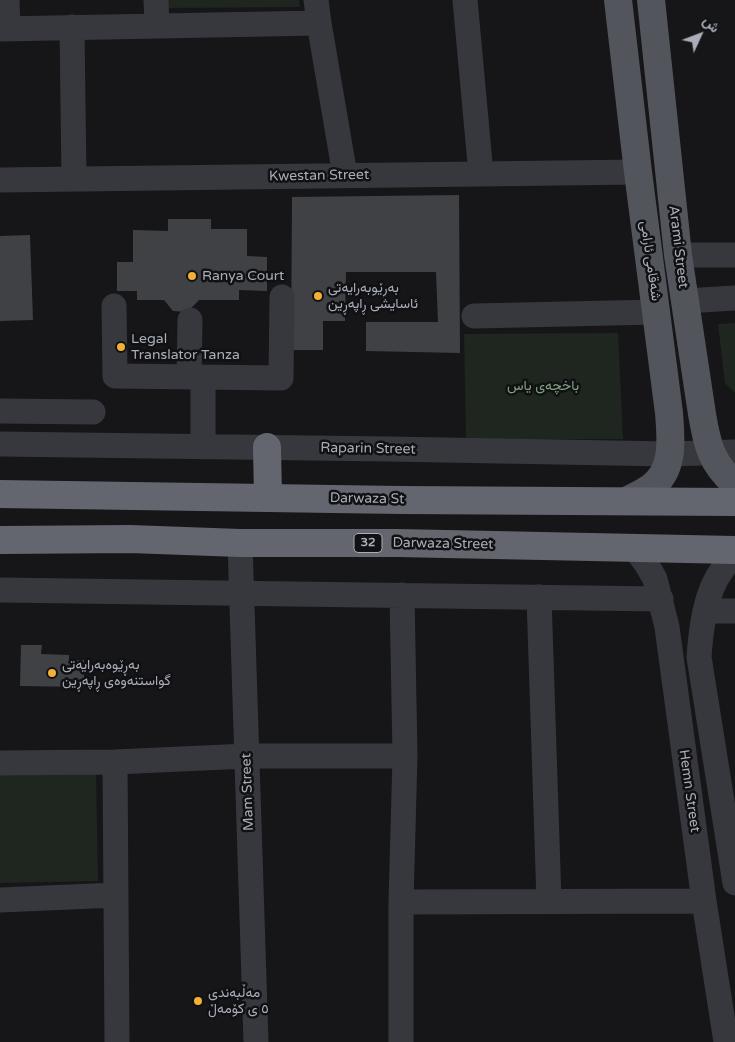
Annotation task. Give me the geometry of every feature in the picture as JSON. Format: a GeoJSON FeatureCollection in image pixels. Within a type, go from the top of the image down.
{"type":"FeatureCollection","features":[{"type":"Feature","properties":{"kind":"highway"},"geometry":{"type":"LineString","coordinates":[[267,447],[268,498]]}},
{"type":"Feature","properties":{"kind":"highway","name":"Darwaza St"},"geometry":{"type":"LineString","coordinates":[[0,494],[400,500],[735,502]]}},
{"type":"Feature","properties":{"kind":"highway","name":"Darwaza Street"},"geometry":{"type":"LineString","coordinates":[[0,540],[398,543],[735,550]]}},
{"type":"Feature","properties":{"kind":"main road","name":"شەقامی ئارامی"},"geometry":{"type":"LineString","coordinates":[[618,0],[671,440],[667,466],[660,478],[651,488],[626,501]]}},
{"type":"Feature","properties":{"kind":"main road","name":"Arami Street"},"geometry":{"type":"LineString","coordinates":[[651,0],[678,255],[702,414],[706,436],[723,452],[724,473],[735,484]]}},
{"type":"Feature","properties":{"kind":"main road"},"geometry":{"type":"LineString","coordinates":[[669,413],[679,420],[685,421],[692,420],[702,414]]}},
{"type":"Feature","properties":{"kind":"street"},"geometry":{"type":"LineString","coordinates":[[8,0],[4,29],[156,26],[317,12],[345,175]]}},
{"type":"Feature","properties":{"kind":"street"},"geometry":{"type":"LineString","coordinates":[[156,0],[156,26]]}},
{"type":"Feature","properties":{"kind":"street"},"geometry":{"type":"LineString","coordinates":[[465,0],[481,174]]}},
{"type":"Feature","properties":{"kind":"street"},"geometry":{"type":"LineString","coordinates":[[72,27],[74,179]]}},
{"type":"Feature","properties":{"kind":"street","name":"Kwestan Street"},"geometry":{"type":"LineString","coordinates":[[0,180],[638,172]]}},
{"type":"Feature","properties":{"kind":"street"},"geometry":{"type":"LineString","coordinates":[[678,255],[735,255]]}},
{"type":"Feature","properties":{"kind":"street"},"geometry":{"type":"LineString","coordinates":[[114,306],[115,376],[281,378],[282,296]]}},
{"type":"Feature","properties":{"kind":"street"},"geometry":{"type":"LineString","coordinates":[[685,301],[735,298]]}},
{"type":"Feature","properties":{"kind":"street"},"geometry":{"type":"LineString","coordinates":[[474,316],[657,312]]}},
{"type":"Feature","properties":{"kind":"street"},"geometry":{"type":"LineString","coordinates":[[190,320],[203,446]]}},
{"type":"Feature","properties":{"kind":"street"},"geometry":{"type":"LineString","coordinates":[[0,411],[93,412]]}},
{"type":"Feature","properties":{"kind":"street","name":"Raparin Street"},"geometry":{"type":"LineString","coordinates":[[0,444],[670,454],[723,452]]}},
{"type":"Feature","properties":{"kind":"street","name":"Mam Street"},"geometry":{"type":"LineString","coordinates":[[240,543],[256,1042]]}},
{"type":"Feature","properties":{"kind":"street","name":"Hemn Street"},"geometry":{"type":"LineString","coordinates":[[634,547],[655,579],[667,627],[704,901],[726,1042]]}},
{"type":"Feature","properties":{"kind":"street"},"geometry":{"type":"LineString","coordinates":[[735,555],[722,569],[715,581],[700,634],[699,657],[735,883]]}},
{"type":"Feature","properties":{"kind":"street"},"geometry":{"type":"LineString","coordinates":[[0,590],[660,599]]}},
{"type":"Feature","properties":{"kind":"street"},"geometry":{"type":"LineString","coordinates":[[402,595],[405,756],[401,902],[402,1042]]}},
{"type":"Feature","properties":{"kind":"street"},"geometry":{"type":"LineString","coordinates":[[539,597],[549,901]]}},
{"type":"Feature","properties":{"kind":"street"},"geometry":{"type":"LineString","coordinates":[[705,611],[735,611]]}},
{"type":"Feature","properties":{"kind":"street"},"geometry":{"type":"LineString","coordinates":[[0,763],[114,762],[247,756],[405,756]]}},
{"type":"Feature","properties":{"kind":"street"},"geometry":{"type":"LineString","coordinates":[[114,762],[117,1042]]}},
{"type":"Feature","properties":{"kind":"street"},"geometry":{"type":"LineString","coordinates":[[0,900],[116,895]]}},
{"type":"Feature","properties":{"kind":"street"},"geometry":{"type":"LineString","coordinates":[[401,902],[704,901]]}},
{"type":"Feature","properties":{"kind":"green space"},"geometry":{"type":"Polygon","coordinates":[[[165,0],[299,0],[300,7],[165,8],[165,0]]]}},
{"type":"Feature","properties":{"kind":"green space"},"geometry":{"type":"Polygon","coordinates":[[[735,323],[735,393],[725,383],[718,324],[735,323]]]}},
{"type":"Feature","properties":{"kind":"green space","name":"باخچەی یاس"},"geometry":{"type":"Polygon","coordinates":[[[618,333],[623,439],[466,439],[464,334],[618,333]]]}},
{"type":"Feature","properties":{"kind":"green space"},"geometry":{"type":"Polygon","coordinates":[[[96,774],[98,881],[0,883],[0,775],[96,774]]]}},
{"type":"Feature","properties":{"kind":"building","name":"بەڕێوبەرایەتی ئاسایشی ڕاپەڕین"},"geometry":{"type":"Polygon","coordinates":[[[459,195],[460,353],[366,351],[366,322],[438,322],[436,272],[346,272],[345,321],[323,321],[323,350],[291,350],[292,197],[459,195]]]}},
{"type":"Feature","properties":{"kind":"building","name":"Ranya Court"},"geometry":{"type":"Polygon","coordinates":[[[168,219],[211,219],[211,229],[247,229],[247,256],[267,257],[267,291],[239,290],[239,300],[199,300],[187,312],[173,311],[164,300],[137,300],[137,291],[117,291],[117,262],[133,262],[133,230],[168,231],[168,219]]]}},
{"type":"Feature","properties":{"kind":"building"},"geometry":{"type":"Polygon","coordinates":[[[30,235],[33,320],[0,321],[0,236],[30,235]]]}},
{"type":"Feature","properties":{"kind":"building","name":"بەڕێوەبەرایەتی گواستنەوەی ڕاپەڕین"},"geometry":{"type":"Polygon","coordinates":[[[21,645],[42,645],[41,654],[69,655],[69,660],[84,660],[84,687],[20,686],[21,645]]]}},
{"type":"Feature","properties":{"kind":"place","name":"Ranya Court"},"geometry":{"type":"Point","coordinates":[192,276]}},
{"type":"Feature","properties":{"kind":"place","name":"بەڕێوبەرایەتی ئاسایشی ڕاپەڕین"},"geometry":{"type":"Point","coordinates":[318,296]}},
{"type":"Feature","properties":{"kind":"place","name":"Legal Translator Tanza"},"geometry":{"type":"Point","coordinates":[121,347]}},
{"type":"Feature","properties":{"kind":"place","name":"بەڕێوەبەرایەتی گواستنەوەی ڕاپەڕین"},"geometry":{"type":"Point","coordinates":[52,673]}},
{"type":"Feature","properties":{"kind":"place","name":"مەڵبەندی ٥ ی کۆمەڵ"},"geometry":{"type":"Point","coordinates":[198,1001]}}]}
